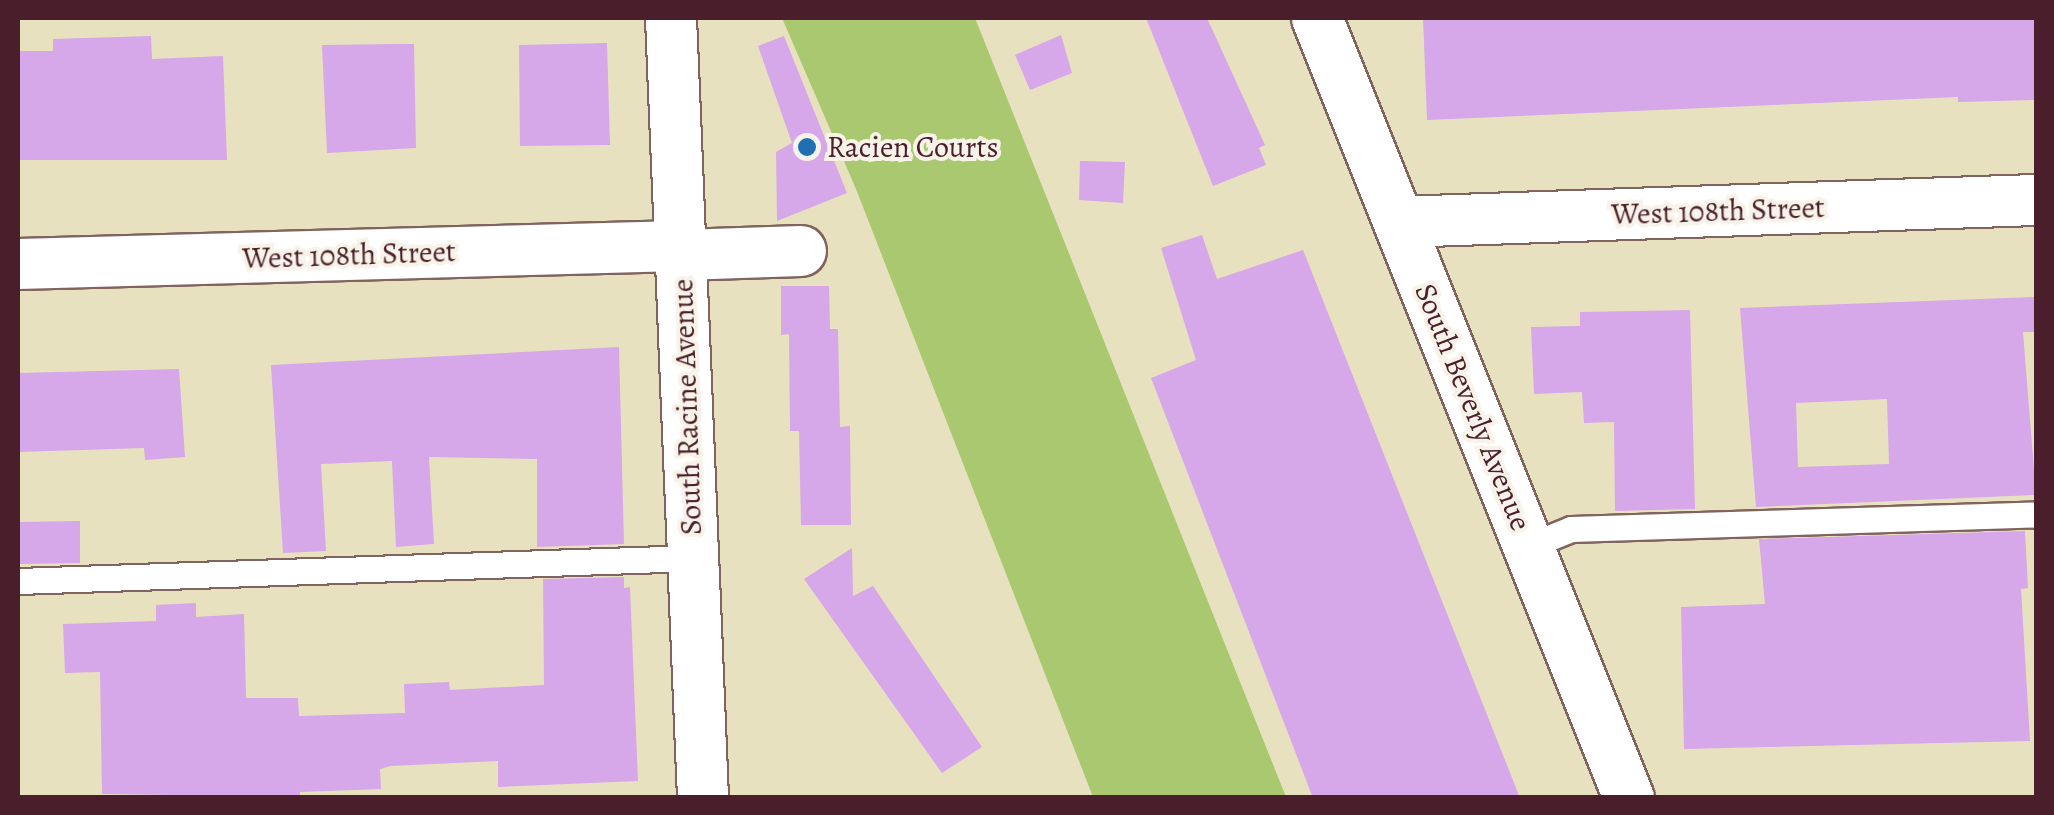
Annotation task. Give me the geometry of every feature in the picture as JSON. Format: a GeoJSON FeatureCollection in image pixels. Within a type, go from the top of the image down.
{"type":"FeatureCollection","features":[{"type":"Feature","properties":{"kind":"street","name":"South Racine Avenue"},"geometry":{"type":"LineString","coordinates":[[671,18],[703,798]]}},
{"type":"Feature","properties":{"kind":"street","name":"South Beverly Avenue"},"geometry":{"type":"LineString","coordinates":[[1318,18],[1629,798]]}},
{"type":"Feature","properties":{"kind":"street","name":"West 108th Street"},"geometry":{"type":"LineString","coordinates":[[1399,222],[2036,200]]}},
{"type":"Feature","properties":{"kind":"street","name":"West 108th Street"},"geometry":{"type":"LineString","coordinates":[[18,264],[801,250]]}},
{"type":"Feature","properties":{"kind":"lane"},"geometry":{"type":"LineString","coordinates":[[1529,546],[1571,529],[2036,514]]}},
{"type":"Feature","properties":{"kind":"lane"},"geometry":{"type":"LineString","coordinates":[[18,582],[693,558]]}},
{"type":"Feature","properties":{"kind":"green space"},"geometry":{"type":"Polygon","coordinates":[[[782,18],[975,18],[1286,797],[1093,797],[856,189],[782,18]]]}},
{"type":"Feature","properties":{"kind":"building"},"geometry":{"type":"Polygon","coordinates":[[[1146,18],[1207,18],[1265,145],[1259,148],[1266,165],[1213,186],[1146,18]]]}},
{"type":"Feature","properties":{"kind":"building"},"geometry":{"type":"Polygon","coordinates":[[[1423,18],[2036,20],[2036,100],[1958,102],[1958,97],[1427,120],[1423,18]]]}},
{"type":"Feature","properties":{"kind":"building"},"geometry":{"type":"Polygon","coordinates":[[[1061,35],[1072,73],[1030,90],[1015,55],[1061,35]]]}},
{"type":"Feature","properties":{"kind":"building"},"geometry":{"type":"Polygon","coordinates":[[[151,36],[152,59],[223,56],[227,160],[18,160],[18,51],[53,51],[53,39],[151,36]]]}},
{"type":"Feature","properties":{"kind":"building","name":"Racien Courts"},"geometry":{"type":"Polygon","coordinates":[[[784,36],[847,193],[777,221],[776,152],[792,143],[758,46],[784,36]]]}},
{"type":"Feature","properties":{"kind":"building"},"geometry":{"type":"Polygon","coordinates":[[[607,43],[610,145],[520,146],[519,45],[607,43]]]}},
{"type":"Feature","properties":{"kind":"building"},"geometry":{"type":"Polygon","coordinates":[[[414,44],[416,148],[327,153],[322,45],[414,44]]]}},
{"type":"Feature","properties":{"kind":"building"},"geometry":{"type":"Polygon","coordinates":[[[1080,161],[1125,162],[1123,203],[1079,200],[1080,161]]]}},
{"type":"Feature","properties":{"kind":"building"},"geometry":{"type":"Polygon","coordinates":[[[1202,235],[1217,279],[1303,250],[1520,798],[1313,798],[1151,378],[1196,360],[1161,248],[1202,235]]]}},
{"type":"Feature","properties":{"kind":"building"},"geometry":{"type":"Polygon","coordinates":[[[781,286],[829,286],[830,329],[838,329],[840,427],[850,426],[851,525],[801,525],[799,431],[790,431],[789,334],[781,335],[781,286]]]}},
{"type":"Feature","properties":{"kind":"building"},"geometry":{"type":"Polygon","coordinates":[[[2036,297],[2036,332],[2023,332],[2036,495],[1756,507],[1740,308],[2036,297]],[[1887,399],[1796,403],[1798,467],[1889,464],[1887,399]]]}},
{"type":"Feature","properties":{"kind":"building"},"geometry":{"type":"Polygon","coordinates":[[[1690,310],[1695,509],[1615,511],[1614,422],[1584,423],[1582,392],[1534,394],[1531,327],[1580,326],[1580,312],[1690,310]]]}},
{"type":"Feature","properties":{"kind":"building"},"geometry":{"type":"Polygon","coordinates":[[[619,347],[624,544],[537,547],[537,459],[429,457],[434,544],[396,547],[392,461],[321,464],[326,551],[283,553],[271,365],[619,347]]]}},
{"type":"Feature","properties":{"kind":"building"},"geometry":{"type":"Polygon","coordinates":[[[179,369],[185,457],[145,460],[144,448],[18,452],[18,373],[179,369]]]}},
{"type":"Feature","properties":{"kind":"building"},"geometry":{"type":"Polygon","coordinates":[[[80,521],[80,563],[18,564],[18,522],[80,521]]]}},
{"type":"Feature","properties":{"kind":"building"},"geometry":{"type":"Polygon","coordinates":[[[2025,531],[2028,588],[2021,589],[2030,741],[1684,749],[1681,607],[1765,604],[1759,539],[2025,531]]]}},
{"type":"Feature","properties":{"kind":"building"},"geometry":{"type":"Polygon","coordinates":[[[852,548],[853,596],[873,586],[982,747],[942,773],[804,579],[852,548]]]}},
{"type":"Feature","properties":{"kind":"building"},"geometry":{"type":"Polygon","coordinates":[[[624,577],[624,588],[630,587],[638,781],[498,787],[498,761],[391,766],[380,769],[381,789],[300,792],[300,797],[102,794],[100,672],[65,673],[63,624],[156,621],[156,605],[196,603],[196,617],[244,614],[246,698],[298,698],[299,716],[405,713],[404,684],[449,682],[450,690],[544,685],[543,579],[624,577]]]}},
{"type":"Feature","properties":{"kind":"place","name":"Racien Courts"},"geometry":{"type":"Point","coordinates":[807,147]}}]}
